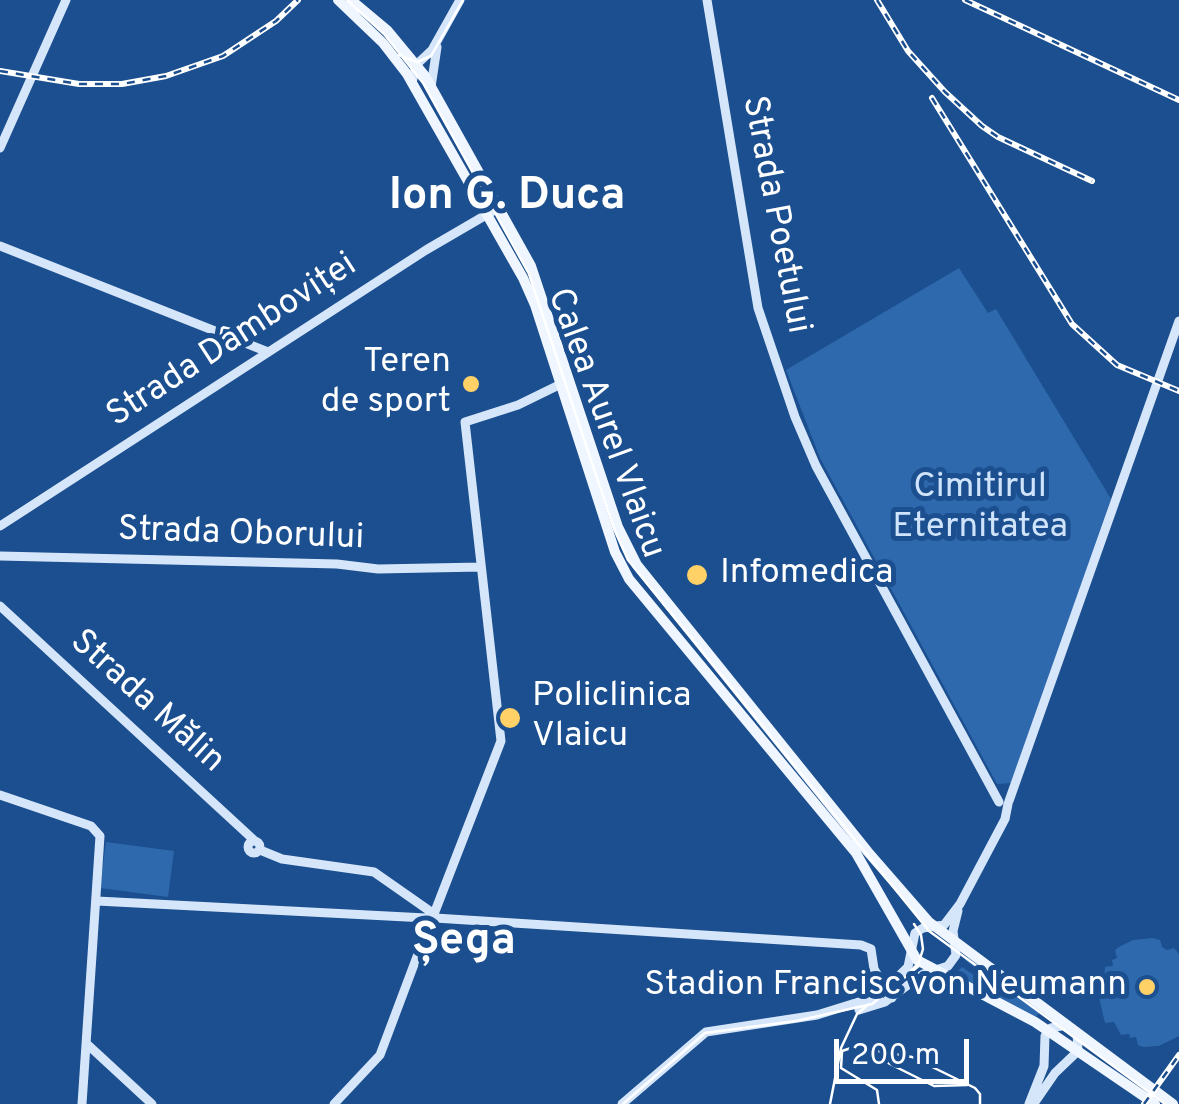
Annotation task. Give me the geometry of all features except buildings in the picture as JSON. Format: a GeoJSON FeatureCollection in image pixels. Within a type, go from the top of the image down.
{"type":"FeatureCollection","features":[{"type":"Feature","properties":{"kind":"main road","name":"Calea Aurel Vlaicu"},"geometry":{"type":"LineString","coordinates":[[338,0],[382,42],[412,83],[535,305],[630,554],[857,839],[935,927],[1173,1104]]}},
{"type":"Feature","properties":{"kind":"main road","name":"Calea Aurel Vlaicu"},"geometry":{"type":"LineString","coordinates":[[351,0],[381,24],[416,65],[538,282],[621,567],[856,852],[921,964],[1049,1030],[1155,1104]]}},
{"type":"Feature","properties":{"kind":"street"},"geometry":{"type":"LineString","coordinates":[[0,148],[66,0]]}},
{"type":"Feature","properties":{"kind":"street"},"geometry":{"type":"LineString","coordinates":[[412,83],[416,65],[438,40],[460,0]]}},
{"type":"Feature","properties":{"kind":"street","name":"Strada Poetului"},"geometry":{"type":"LineString","coordinates":[[707,1],[758,308],[795,417],[816,466],[991,788],[1005,799],[1005,818],[960,904]]}},
{"type":"Feature","properties":{"kind":"street"},"geometry":{"type":"LineString","coordinates":[[431,88],[438,40]]}},
{"type":"Feature","properties":{"kind":"street","name":"Strada Dâmboviței"},"geometry":{"type":"LineString","coordinates":[[0,526],[498,208]]}},
{"type":"Feature","properties":{"kind":"street"},"geometry":{"type":"LineString","coordinates":[[0,246],[268,352]]}},
{"type":"Feature","properties":{"kind":"street"},"geometry":{"type":"LineString","coordinates":[[1005,799],[1179,321]]}},
{"type":"Feature","properties":{"kind":"street"},"geometry":{"type":"LineString","coordinates":[[334,1104],[380,1055],[501,741],[466,422],[518,405],[564,381]]}},
{"type":"Feature","properties":{"kind":"street","name":"Strada Oborului"},"geometry":{"type":"LineString","coordinates":[[0,556],[338,564],[378,569],[481,566]]}},
{"type":"Feature","properties":{"kind":"street","name":"Strada Mălin"},"geometry":{"type":"LineString","coordinates":[[0,606],[257,846],[282,859],[364,870],[385,877],[431,917]]}},
{"type":"Feature","properties":{"kind":"street"},"geometry":{"type":"LineString","coordinates":[[0,794],[97,831],[101,841],[82,1104]]}},
{"type":"Feature","properties":{"kind":"street"},"geometry":{"type":"LineString","coordinates":[[97,901],[431,917],[861,945],[870,948],[874,969],[890,994]]}},
{"type":"Feature","properties":{"kind":"street"},"geometry":{"type":"LineString","coordinates":[[622,1104],[709,1030],[817,1015],[890,994],[906,969],[916,932],[944,924],[960,904]]}},
{"type":"Feature","properties":{"kind":"street"},"geometry":{"type":"LineString","coordinates":[[629,1104],[710,1035],[805,1023],[874,1007],[921,975],[936,972],[953,961],[954,928],[960,904]]}},
{"type":"Feature","properties":{"kind":"street"},"geometry":{"type":"LineString","coordinates":[[1031,1104],[1044,1066],[1044,1040],[1049,1030],[1066,1025]]}},
{"type":"Feature","properties":{"kind":"street"},"geometry":{"type":"LineString","coordinates":[[1031,1104],[1078,1051],[1077,1033]]}},
{"type":"Feature","properties":{"kind":"street"},"geometry":{"type":"LineString","coordinates":[[88,1044],[152,1104]]}},
{"type":"Feature","properties":{"kind":"green space","name":"Cimitirul Eternitatea"},"geometry":{"type":"Polygon","coordinates":[[[959,268],[988,313],[996,309],[1111,499],[1011,783],[997,784],[820,458],[786,370],[959,268]]]}},
{"type":"Feature","properties":{"kind":"green space"},"geometry":{"type":"Polygon","coordinates":[[[106,842],[174,851],[168,897],[100,888],[106,842]]]}},
{"type":"Feature","properties":{"kind":"green space"},"geometry":{"type":"Polygon","coordinates":[[[1153,938],[1179,954],[1179,1036],[1159,1046],[1143,1047],[1136,1037],[1121,1035],[1114,1022],[1105,1023],[1096,985],[1104,983],[1105,967],[1113,966],[1112,960],[1117,958],[1115,950],[1133,940],[1153,938]]]}},
{"type":"Feature","properties":{"kind":"green space"},"geometry":{"type":"Polygon","coordinates":[[[968,957],[1042,1010],[1036,1017],[953,976],[962,967],[996,990],[1000,987],[965,960],[968,957]]]}},
{"type":"Feature","properties":{"kind":"tram line"},"geometry":{"type":"LineString","coordinates":[[347,0],[384,34],[423,83],[529,274],[614,529],[628,560],[929,931],[1165,1104]]}},
{"type":"Feature","properties":{"kind":"tram line"},"geometry":{"type":"LineString","coordinates":[[399,55],[417,62],[431,56],[463,0]]}},
{"type":"Feature","properties":{"kind":"tram line"},"geometry":{"type":"LineString","coordinates":[[910,972],[923,949],[914,924]]}},
{"type":"Feature","properties":{"kind":"tram line"},"geometry":{"type":"LineString","coordinates":[[623,1104],[705,1033],[796,1021],[872,1004],[920,965]]}},
{"type":"Feature","properties":{"kind":"tram line"},"geometry":{"type":"LineString","coordinates":[[830,1104],[841,1048],[857,1014],[869,1004]]}},
{"type":"Feature","properties":{"kind":"tram line"},"geometry":{"type":"LineString","coordinates":[[842,1051],[854,1047],[912,1057],[975,1088],[980,1104]]}},
{"type":"Feature","properties":{"kind":"tram line"},"geometry":{"type":"LineString","coordinates":[[842,1052],[841,1068],[877,1090],[879,1104]]}},
{"type":"Feature","properties":{"kind":"tram line"},"geometry":{"type":"LineString","coordinates":[[874,1056],[934,1086],[967,1085]]}},
{"type":"Feature","properties":{"kind":"railway"},"geometry":{"type":"LineString","coordinates":[[0,71],[79,84],[122,84],[166,76],[223,56],[276,21],[298,0]]}},
{"type":"Feature","properties":{"kind":"railway"},"geometry":{"type":"LineString","coordinates":[[877,0],[908,51],[982,126],[1092,181]]}},
{"type":"Feature","properties":{"kind":"railway"},"geometry":{"type":"LineString","coordinates":[[965,0],[1179,100]]}},
{"type":"Feature","properties":{"kind":"railway"},"geometry":{"type":"LineString","coordinates":[[932,98],[1072,324],[1117,365],[1179,391]]}},
{"type":"Feature","properties":{"kind":"railway"},"geometry":{"type":"LineString","coordinates":[[1144,1104],[1179,1055]]}},
{"type":"Feature","properties":{"kind":"place","name":"Teren de sport"},"geometry":{"type":"Point","coordinates":[471,384]}},
{"type":"Feature","properties":{"kind":"place","name":"Infomedica"},"geometry":{"type":"Point","coordinates":[697,575]}},
{"type":"Feature","properties":{"kind":"place","name":"Policlinica Vlaicu"},"geometry":{"type":"Point","coordinates":[510,718]}},
{"type":"Feature","properties":{"kind":"place","name":"Stadion Francisc von Neumann"},"geometry":{"type":"Point","coordinates":[1147,987]}},
{"type":"Feature","properties":{"kind":"district","name":"Ion G. Duca"},"geometry":{"type":"Point","coordinates":[507,199]}},
{"type":"Feature","properties":{"kind":"district","name":"Șega"},"geometry":{"type":"Point","coordinates":[464,944]}}]}
